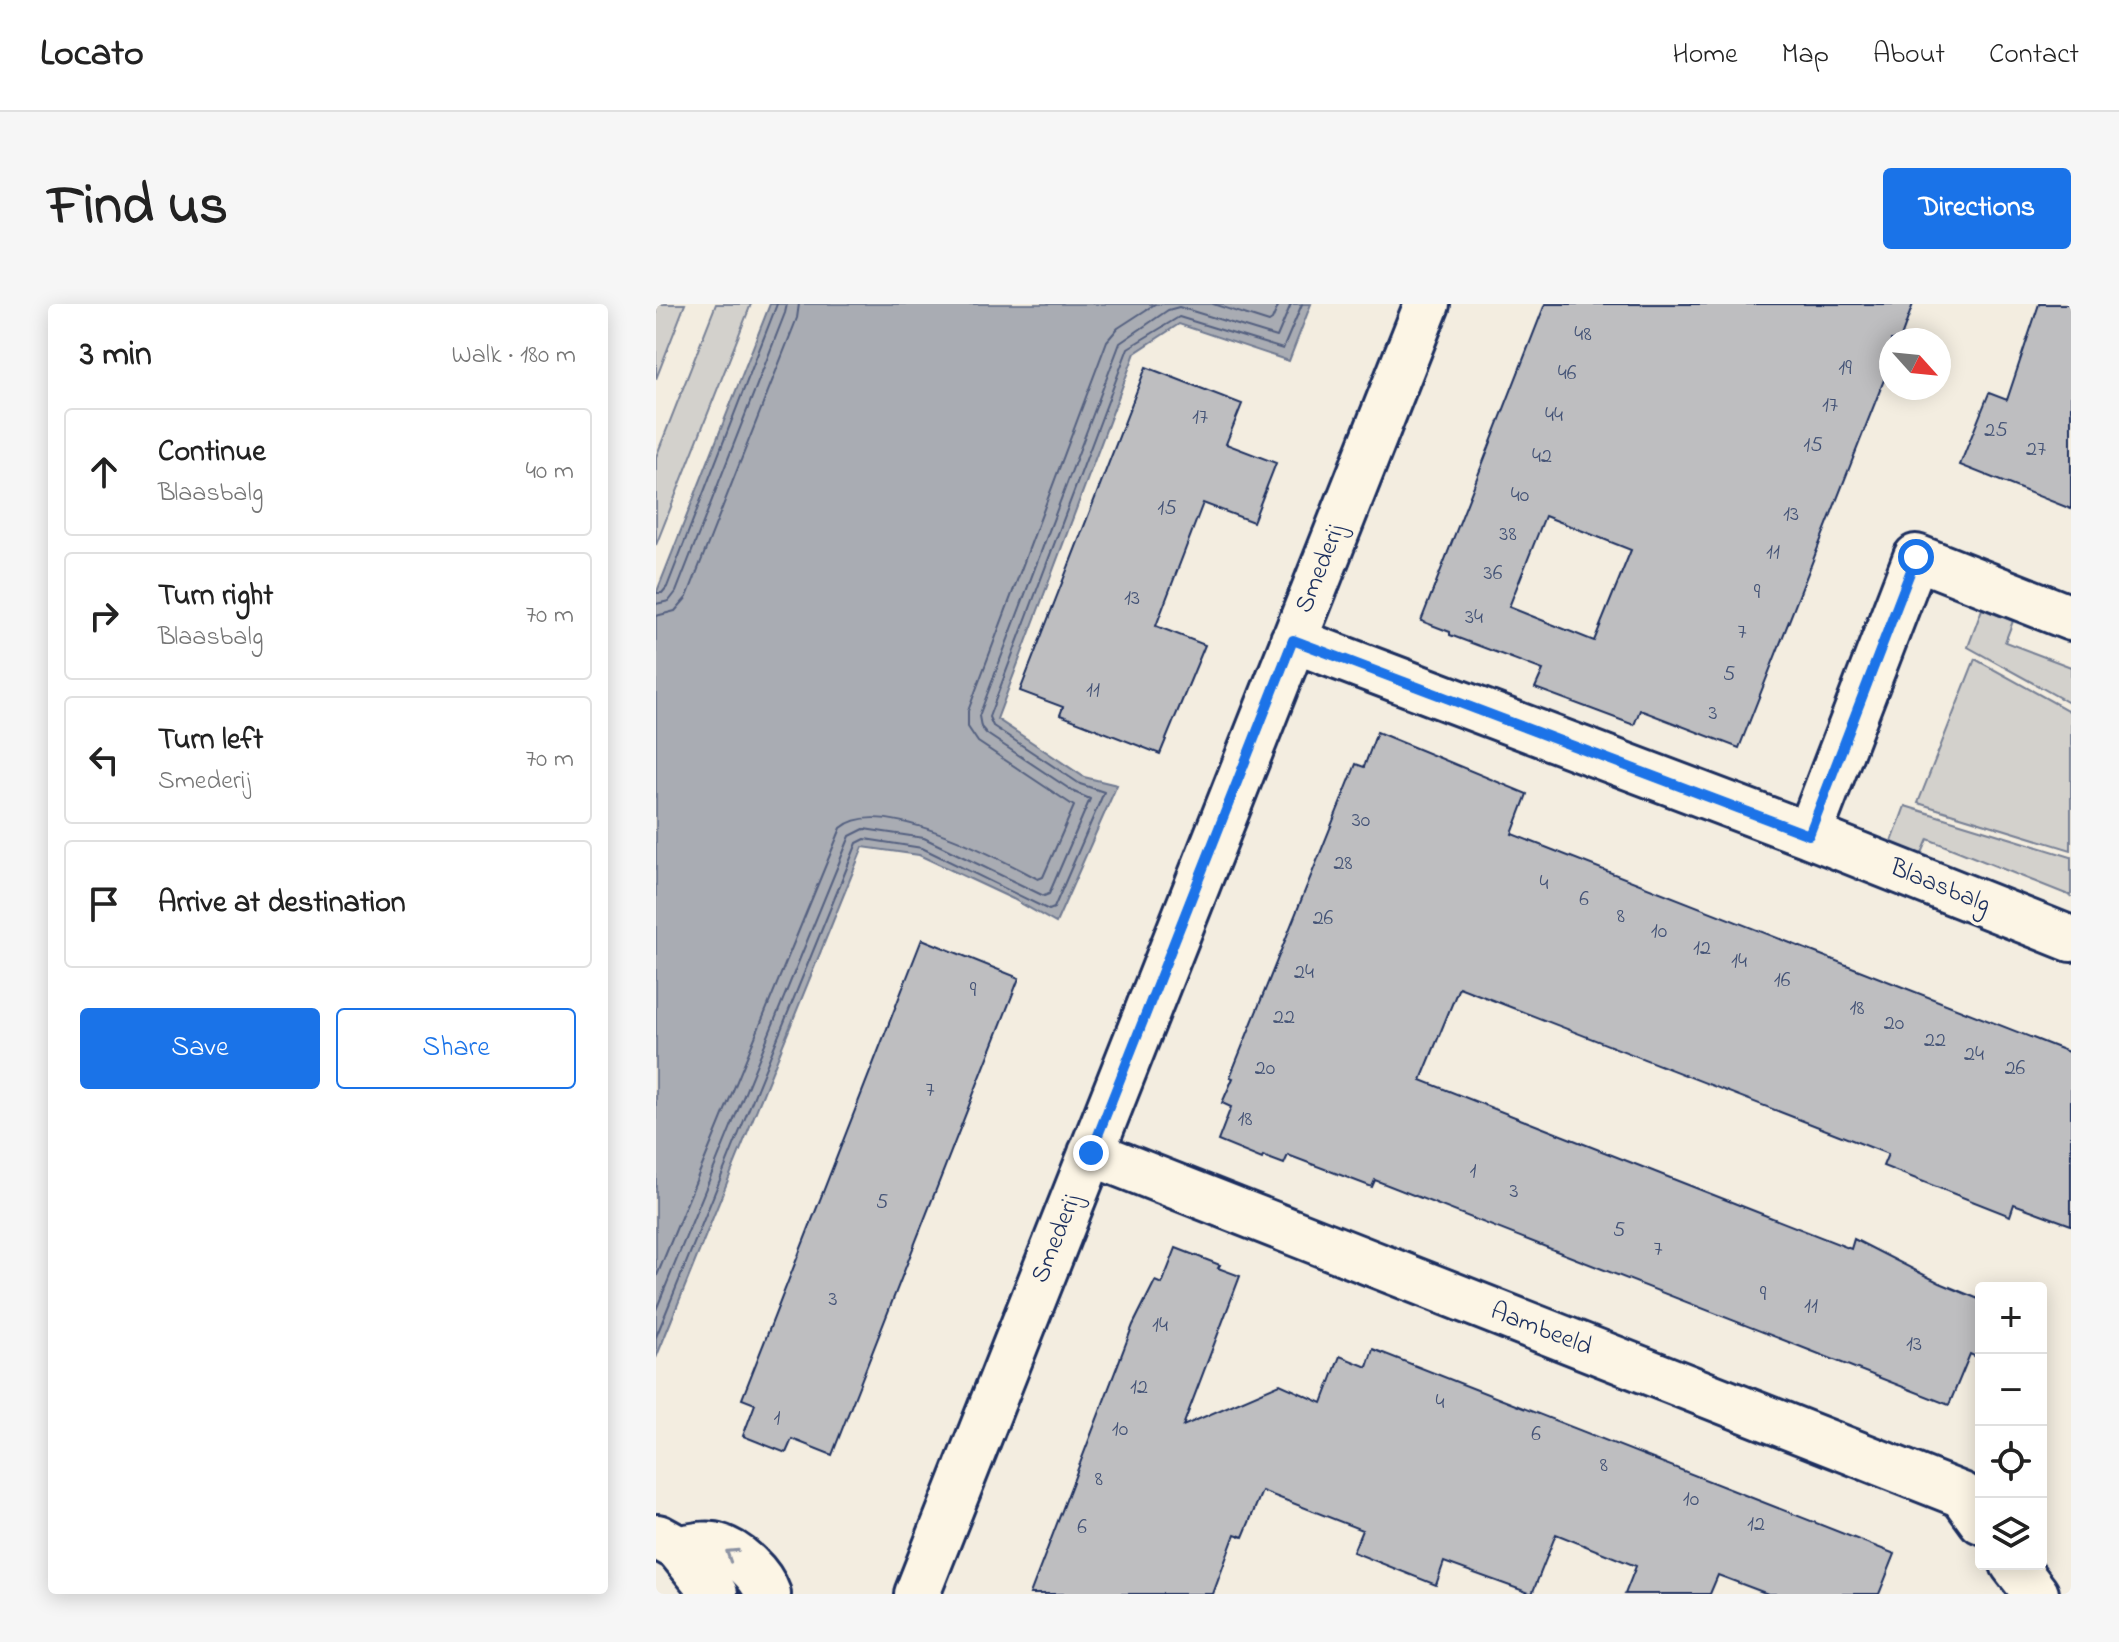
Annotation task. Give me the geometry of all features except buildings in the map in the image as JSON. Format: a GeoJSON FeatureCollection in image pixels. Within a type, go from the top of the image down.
{"type":"FeatureCollection","features":[{"type":"Feature","properties":{"kind":"street","name":"Smederij"},"geometry":{"type":"LineString","coordinates":[[917,1594],[1427,304]]}},
{"type":"Feature","properties":{"kind":"street"},"geometry":{"type":"LineString","coordinates":[[1809,835],[1916,557],[2071,618]]}},
{"type":"Feature","properties":{"kind":"street","name":"Blaasbalg"},"geometry":{"type":"LineString","coordinates":[[1293,640],[1809,835],[2071,939]]}},
{"type":"Feature","properties":{"kind":"street","name":"Aambeeld"},"geometry":{"type":"LineString","coordinates":[[1091,1153],[1962,1495],[1975,1513]]}},
{"type":"Feature","properties":{"kind":"street"},"geometry":{"type":"LineString","coordinates":[[664,1540],[715,1594]]}},
{"type":"Feature","properties":{"kind":"street"},"geometry":{"type":"LineString","coordinates":[[664,1540],[715,1545],[747,1566],[764,1582],[768,1594]]}},
{"type":"Feature","properties":{"kind":"street"},"geometry":{"type":"LineString","coordinates":[[2018,1570],[2036,1594]]}},
{"type":"Feature","properties":{"kind":"shaded area"},"geometry":{"type":"Polygon","coordinates":[[[656,304],[685,304],[656,379],[656,304]]]}},
{"type":"Feature","properties":{"kind":"shaded area"},"geometry":{"type":"Polygon","coordinates":[[[716,304],[751,304],[656,545],[656,457],[716,304]]]}},
{"type":"Feature","properties":{"kind":"shaded area"},"geometry":{"type":"Polygon","coordinates":[[[1982,609],[2013,621],[2005,642],[2071,667],[2071,704],[1968,647],[1982,609]]]}},
{"type":"Feature","properties":{"kind":"shaded area"},"geometry":{"type":"Polygon","coordinates":[[[1975,659],[2071,712],[2071,850],[1918,803],[1975,659]]]}},
{"type":"Feature","properties":{"kind":"shaded area"},"geometry":{"type":"Polygon","coordinates":[[[1905,806],[2071,857],[2071,896],[1928,839],[1920,858],[1890,847],[1905,806]]]}},
{"type":"Feature","properties":{"kind":"water"},"geometry":{"type":"Polygon","coordinates":[[[770,304],[1311,304],[1289,361],[1179,324],[1135,353],[997,719],[1084,777],[1117,785],[1056,923],[919,855],[863,847],[656,1358],[656,594],[770,304]]]}},
{"type":"Feature","properties":{"kind":"route"},"geometry":{"type":"LineString","coordinates":[[1091,1153],[1293,640],[1809,835],[1916,557]]}}]}
